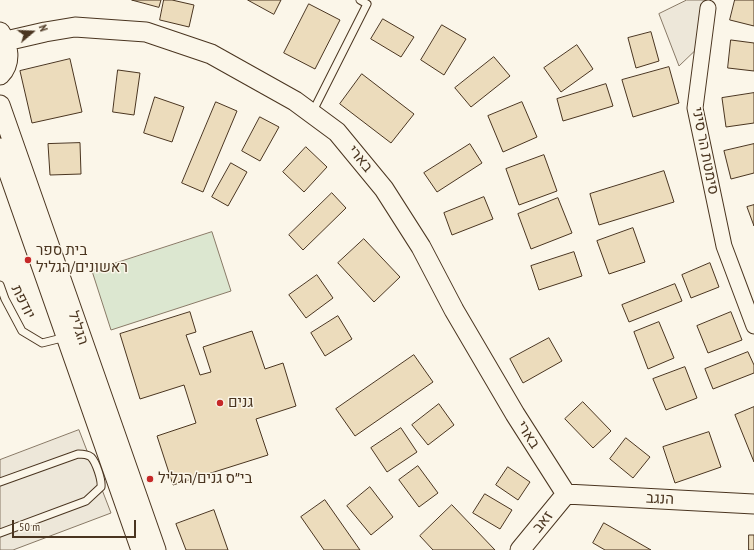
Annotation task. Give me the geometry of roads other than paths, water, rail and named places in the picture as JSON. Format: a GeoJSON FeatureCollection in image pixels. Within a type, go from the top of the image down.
{"type":"FeatureCollection","features":[{"type":"Feature","properties":{"kind":"street","name":"סימטת הר סיני"},"geometry":{"type":"LineString","coordinates":[[708,8],[695,108],[724,246],[754,326]]}},
{"type":"Feature","properties":{"kind":"street","name":"בארי"},"geometry":{"type":"LineString","coordinates":[[3,37],[75,27],[146,32],[211,54],[295,101],[337,132],[384,189],[421,247],[454,310],[515,414],[566,494]]}},
{"type":"Feature","properties":{"kind":"street"},"geometry":{"type":"LineString","coordinates":[[0,75],[8,61],[8,49],[3,37]]}},
{"type":"Feature","properties":{"kind":"street","name":"הגליל"},"geometry":{"type":"LineString","coordinates":[[0,105],[156,550]]}},
{"type":"Feature","properties":{"kind":"street","name":"הגליל"},"geometry":{"type":"LineString","coordinates":[[0,148],[141,550]]}},
{"type":"Feature","properties":{"kind":"street","name":"הנגב"},"geometry":{"type":"LineString","coordinates":[[566,494],[754,504]]}},
{"type":"Feature","properties":{"kind":"street","name":"זאב"},"geometry":{"type":"LineString","coordinates":[[520,550],[566,494]]}},
{"type":"Feature","properties":{"kind":"lane"},"geometry":{"type":"LineString","coordinates":[[311,113],[367,4],[360,0]]}},
{"type":"Feature","properties":{"kind":"lane","name":"יודפת"},"geometry":{"type":"LineString","coordinates":[[0,285],[5,299],[22,331],[42,343],[66,337]]}},
{"type":"Feature","properties":{"kind":"lane"},"geometry":{"type":"LineString","coordinates":[[0,482],[78,454],[85,454],[93,460],[102,483],[98,491],[86,501],[0,533]]}},
{"type":"Feature","properties":{"kind":"place","name":"בית ספר ראשונים/הגליל"},"geometry":{"type":"Point","coordinates":[28,260]}},
{"type":"Feature","properties":{"kind":"place","name":"גנים"},"geometry":{"type":"Point","coordinates":[220,403]}},
{"type":"Feature","properties":{"kind":"place","name":"בי״ס גנים/הגליל"},"geometry":{"type":"Point","coordinates":[150,479]}}]}
